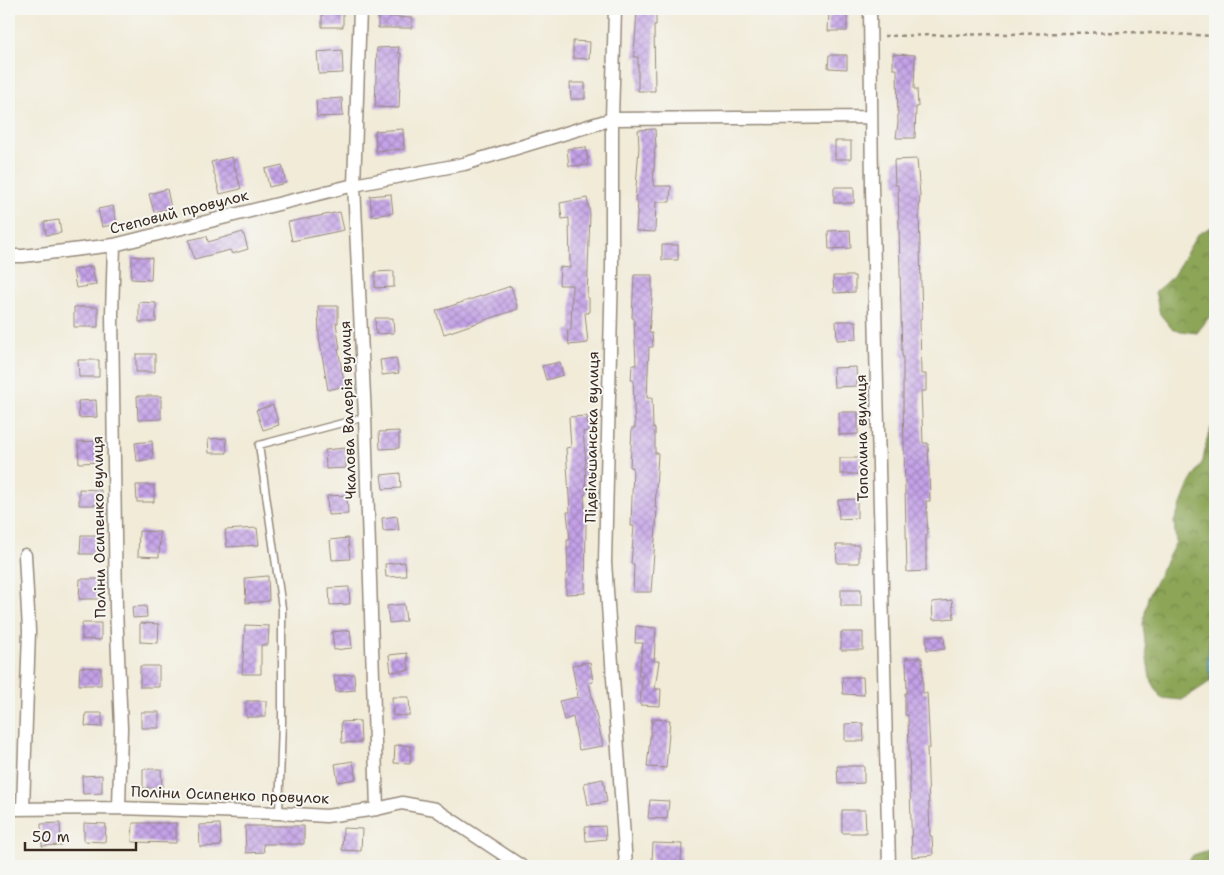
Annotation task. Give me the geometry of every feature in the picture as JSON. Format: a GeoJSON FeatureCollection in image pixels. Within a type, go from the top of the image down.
{"type":"FeatureCollection","features":[{"type":"Feature","properties":{"kind":"street","name":"Чкалова Валерія вулиця"},"geometry":{"type":"LineString","coordinates":[[360,9],[354,185],[365,417],[377,809]]}},
{"type":"Feature","properties":{"kind":"street","name":"Підвільшанська вулиця"},"geometry":{"type":"LineString","coordinates":[[615,9],[612,119],[612,268],[605,562],[626,866]]}},
{"type":"Feature","properties":{"kind":"street","name":"Тополина вулиця"},"geometry":{"type":"LineString","coordinates":[[870,9],[888,866]]}},
{"type":"Feature","properties":{"kind":"street","name":"Степовий провулок"},"geometry":{"type":"LineString","coordinates":[[9,256],[114,245],[354,185],[464,164],[612,119],[871,117]]}},
{"type":"Feature","properties":{"kind":"street","name":"Поліни Осипенко вулиця"},"geometry":{"type":"LineString","coordinates":[[114,245],[112,314],[116,608],[121,728],[120,808]]}},
{"type":"Feature","properties":{"kind":"street"},"geometry":{"type":"LineString","coordinates":[[24,808],[29,631],[25,555]]}},
{"type":"Feature","properties":{"kind":"street","name":"Поліни Осипенко провулок"},"geometry":{"type":"LineString","coordinates":[[9,808],[120,808],[326,816],[377,809],[402,803],[435,809],[521,866]]}},
{"type":"Feature","properties":{"kind":"lane"},"geometry":{"type":"LineString","coordinates":[[279,813],[282,722],[282,608],[259,445],[365,417]]}},
{"type":"Feature","properties":{"kind":"path"},"geometry":{"type":"LineString","coordinates":[[870,36],[1128,32],[1215,36]]}},
{"type":"Feature","properties":{"kind":"green space"},"geometry":{"type":"Polygon","coordinates":[[[1214,225],[1214,311],[1197,333],[1173,330],[1160,314],[1155,292],[1173,276],[1197,235],[1214,225]]]}},
{"type":"Feature","properties":{"kind":"green space"},"geometry":{"type":"Polygon","coordinates":[[[1215,418],[1215,616],[1207,661],[1211,681],[1182,700],[1161,698],[1150,678],[1146,652],[1143,624],[1148,597],[1176,542],[1174,522],[1189,484],[1203,461],[1207,439],[1215,418]]]}},
{"type":"Feature","properties":{"kind":"green space"},"geometry":{"type":"Polygon","coordinates":[[[1215,849],[1215,866],[1185,866],[1193,855],[1215,849]]]}},
{"type":"Feature","properties":{"kind":"water"},"geometry":{"type":"Polygon","coordinates":[[[1215,616],[1215,723],[1214,694],[1207,661],[1215,616]]]}},
{"type":"Feature","properties":{"kind":"building"},"geometry":{"type":"Polygon","coordinates":[[[322,9],[343,9],[343,27],[322,27],[322,9]]]}},
{"type":"Feature","properties":{"kind":"building"},"geometry":{"type":"Polygon","coordinates":[[[637,9],[656,9],[656,25],[654,25],[655,91],[638,91],[638,57],[634,57],[637,9]]]}},
{"type":"Feature","properties":{"kind":"building"},"geometry":{"type":"Polygon","coordinates":[[[829,10],[847,11],[847,31],[828,31],[829,10]]]}},
{"type":"Feature","properties":{"kind":"building"},"geometry":{"type":"Polygon","coordinates":[[[378,16],[412,18],[412,28],[378,28],[378,16]]]}},
{"type":"Feature","properties":{"kind":"building"},"geometry":{"type":"Polygon","coordinates":[[[573,41],[590,42],[589,59],[573,58],[573,41]]]}},
{"type":"Feature","properties":{"kind":"building"},"geometry":{"type":"Polygon","coordinates":[[[399,47],[398,53],[401,53],[399,108],[375,107],[377,48],[399,47]]]}},
{"type":"Feature","properties":{"kind":"building"},"geometry":{"type":"Polygon","coordinates":[[[342,50],[343,73],[319,74],[317,52],[342,50]]]}},
{"type":"Feature","properties":{"kind":"building"},"geometry":{"type":"Polygon","coordinates":[[[893,54],[915,55],[914,89],[917,89],[918,107],[916,107],[915,138],[896,138],[898,123],[897,69],[893,69],[893,54]]]}},
{"type":"Feature","properties":{"kind":"building"},"geometry":{"type":"Polygon","coordinates":[[[829,55],[847,55],[847,69],[828,68],[829,55]]]}},
{"type":"Feature","properties":{"kind":"building"},"geometry":{"type":"Polygon","coordinates":[[[570,83],[585,83],[585,99],[571,99],[570,83]]]}},
{"type":"Feature","properties":{"kind":"building"},"geometry":{"type":"Polygon","coordinates":[[[342,98],[343,116],[317,117],[316,100],[342,98]]]}},
{"type":"Feature","properties":{"kind":"building"},"geometry":{"type":"Polygon","coordinates":[[[403,129],[404,149],[376,151],[375,131],[403,129]]]}},
{"type":"Feature","properties":{"kind":"building"},"geometry":{"type":"Polygon","coordinates":[[[655,129],[656,148],[653,186],[671,186],[670,202],[656,202],[655,232],[636,231],[638,201],[635,201],[639,147],[638,130],[655,129]]]}},
{"type":"Feature","properties":{"kind":"building"},"geometry":{"type":"Polygon","coordinates":[[[835,141],[851,141],[851,159],[835,159],[835,141]]]}},
{"type":"Feature","properties":{"kind":"building"},"geometry":{"type":"Polygon","coordinates":[[[586,147],[588,165],[569,166],[567,149],[586,147]]]}},
{"type":"Feature","properties":{"kind":"building"},"geometry":{"type":"Polygon","coordinates":[[[232,157],[241,189],[220,194],[211,162],[232,157]]]}},
{"type":"Feature","properties":{"kind":"building"},"geometry":{"type":"Polygon","coordinates":[[[917,159],[920,195],[921,374],[926,374],[926,391],[921,391],[923,443],[928,443],[930,501],[926,501],[928,535],[926,535],[926,571],[907,572],[898,185],[895,185],[894,160],[917,159]]]}},
{"type":"Feature","properties":{"kind":"building"},"geometry":{"type":"Polygon","coordinates":[[[282,165],[286,183],[269,187],[265,169],[282,165]]]}},
{"type":"Feature","properties":{"kind":"building"},"geometry":{"type":"Polygon","coordinates":[[[834,187],[854,187],[854,203],[834,203],[834,187]]]}},
{"type":"Feature","properties":{"kind":"building"},"geometry":{"type":"Polygon","coordinates":[[[167,189],[171,208],[154,212],[149,194],[167,189]]]}},
{"type":"Feature","properties":{"kind":"building"},"geometry":{"type":"Polygon","coordinates":[[[391,194],[393,213],[372,216],[370,196],[391,194]]]}},
{"type":"Feature","properties":{"kind":"building"},"geometry":{"type":"Polygon","coordinates":[[[587,198],[590,214],[587,298],[589,298],[589,313],[585,313],[588,343],[569,345],[567,330],[571,330],[572,285],[559,285],[560,267],[570,268],[569,218],[562,219],[560,203],[587,198]]]}},
{"type":"Feature","properties":{"kind":"building"},"geometry":{"type":"Polygon","coordinates":[[[113,206],[117,224],[102,227],[98,209],[113,206]]]}},
{"type":"Feature","properties":{"kind":"building"},"geometry":{"type":"Polygon","coordinates":[[[340,212],[344,230],[292,241],[288,222],[340,212]]]}},
{"type":"Feature","properties":{"kind":"building"},"geometry":{"type":"Polygon","coordinates":[[[59,220],[61,233],[46,235],[44,222],[59,220]]]}},
{"type":"Feature","properties":{"kind":"building"},"geometry":{"type":"Polygon","coordinates":[[[850,230],[851,248],[829,249],[828,231],[850,230]]]}},
{"type":"Feature","properties":{"kind":"building"},"geometry":{"type":"Polygon","coordinates":[[[243,232],[248,249],[232,254],[230,250],[194,259],[189,240],[207,236],[208,242],[243,232]]]}},
{"type":"Feature","properties":{"kind":"building"},"geometry":{"type":"Polygon","coordinates":[[[662,245],[678,245],[678,260],[662,260],[662,245]]]}},
{"type":"Feature","properties":{"kind":"building"},"geometry":{"type":"Polygon","coordinates":[[[132,256],[152,258],[151,280],[131,279],[132,256]]]}},
{"type":"Feature","properties":{"kind":"building"},"geometry":{"type":"Polygon","coordinates":[[[92,266],[96,285],[76,288],[73,270],[92,266]]]}},
{"type":"Feature","properties":{"kind":"building"},"geometry":{"type":"Polygon","coordinates":[[[394,271],[394,287],[375,288],[375,272],[394,271]]]}},
{"type":"Feature","properties":{"kind":"building"},"geometry":{"type":"Polygon","coordinates":[[[634,275],[652,275],[649,333],[652,333],[653,347],[649,347],[647,398],[652,398],[655,453],[658,453],[655,508],[657,508],[651,592],[633,592],[634,564],[631,564],[634,526],[631,526],[633,467],[630,467],[632,428],[635,428],[633,380],[631,380],[632,365],[636,365],[634,318],[632,318],[634,275]]]}},
{"type":"Feature","properties":{"kind":"building"},"geometry":{"type":"Polygon","coordinates":[[[833,276],[855,276],[855,292],[834,293],[833,276]]]}},
{"type":"Feature","properties":{"kind":"building"},"geometry":{"type":"Polygon","coordinates":[[[511,286],[518,309],[444,334],[436,311],[511,286]]]}},
{"type":"Feature","properties":{"kind":"building"},"geometry":{"type":"Polygon","coordinates":[[[139,302],[156,303],[156,322],[139,322],[139,302]]]}},
{"type":"Feature","properties":{"kind":"building"},"geometry":{"type":"Polygon","coordinates":[[[318,306],[338,306],[338,323],[336,323],[340,349],[338,349],[345,386],[328,390],[319,337],[318,306]]]}},
{"type":"Feature","properties":{"kind":"building"},"geometry":{"type":"Polygon","coordinates":[[[74,307],[98,307],[98,327],[74,327],[74,307]]]}},
{"type":"Feature","properties":{"kind":"building"},"geometry":{"type":"Polygon","coordinates":[[[375,318],[393,318],[394,333],[376,334],[375,318]]]}},
{"type":"Feature","properties":{"kind":"building"},"geometry":{"type":"Polygon","coordinates":[[[836,321],[856,321],[857,339],[837,340],[836,321]]]}},
{"type":"Feature","properties":{"kind":"building"},"geometry":{"type":"Polygon","coordinates":[[[136,354],[155,354],[155,372],[136,372],[136,354]]]}},
{"type":"Feature","properties":{"kind":"building"},"geometry":{"type":"Polygon","coordinates":[[[396,358],[399,373],[382,375],[380,360],[396,358]]]}},
{"type":"Feature","properties":{"kind":"building"},"geometry":{"type":"Polygon","coordinates":[[[78,360],[99,360],[99,377],[79,377],[78,360]]]}},
{"type":"Feature","properties":{"kind":"building"},"geometry":{"type":"Polygon","coordinates":[[[560,362],[563,375],[546,380],[542,366],[560,362]]]}},
{"type":"Feature","properties":{"kind":"building"},"geometry":{"type":"Polygon","coordinates":[[[856,367],[857,386],[834,387],[833,368],[856,367]]]}},
{"type":"Feature","properties":{"kind":"building"},"geometry":{"type":"Polygon","coordinates":[[[137,396],[161,396],[161,419],[138,420],[137,396]]]}},
{"type":"Feature","properties":{"kind":"building"},"geometry":{"type":"Polygon","coordinates":[[[96,400],[97,417],[79,418],[78,401],[96,400]]]}},
{"type":"Feature","properties":{"kind":"building"},"geometry":{"type":"Polygon","coordinates":[[[273,405],[279,425],[263,430],[256,410],[273,405]]]}},
{"type":"Feature","properties":{"kind":"building"},"geometry":{"type":"Polygon","coordinates":[[[839,412],[858,412],[858,434],[839,435],[839,412]]]}},
{"type":"Feature","properties":{"kind":"building"},"geometry":{"type":"Polygon","coordinates":[[[587,416],[588,431],[583,432],[586,463],[586,494],[584,495],[586,524],[585,593],[566,594],[566,574],[568,574],[567,540],[570,540],[567,512],[570,512],[566,448],[571,447],[569,417],[587,416]]]}},
{"type":"Feature","properties":{"kind":"building"},"geometry":{"type":"Polygon","coordinates":[[[399,431],[399,448],[380,449],[379,432],[399,431]]]}},
{"type":"Feature","properties":{"kind":"building"},"geometry":{"type":"Polygon","coordinates":[[[226,438],[227,453],[209,453],[208,439],[226,438]]]}},
{"type":"Feature","properties":{"kind":"building"},"geometry":{"type":"Polygon","coordinates":[[[100,441],[101,462],[79,463],[78,442],[100,441]]]}},
{"type":"Feature","properties":{"kind":"building"},"geometry":{"type":"Polygon","coordinates":[[[152,441],[153,459],[137,461],[135,443],[152,441]]]}},
{"type":"Feature","properties":{"kind":"building"},"geometry":{"type":"Polygon","coordinates":[[[345,448],[346,468],[326,469],[325,450],[345,448]]]}},
{"type":"Feature","properties":{"kind":"building"},"geometry":{"type":"Polygon","coordinates":[[[840,458],[859,458],[859,474],[840,474],[840,458]]]}},
{"type":"Feature","properties":{"kind":"building"},"geometry":{"type":"Polygon","coordinates":[[[400,473],[401,488],[383,489],[381,475],[400,473]]]}},
{"type":"Feature","properties":{"kind":"building"},"geometry":{"type":"Polygon","coordinates":[[[136,485],[154,485],[154,502],[137,502],[136,485]]]}},
{"type":"Feature","properties":{"kind":"building"},"geometry":{"type":"Polygon","coordinates":[[[79,489],[101,490],[101,505],[79,505],[79,489]]]}},
{"type":"Feature","properties":{"kind":"building"},"geometry":{"type":"Polygon","coordinates":[[[347,495],[348,514],[328,515],[327,496],[347,495]]]}},
{"type":"Feature","properties":{"kind":"building"},"geometry":{"type":"Polygon","coordinates":[[[857,499],[857,518],[839,519],[838,500],[857,499]]]}},
{"type":"Feature","properties":{"kind":"building"},"geometry":{"type":"Polygon","coordinates":[[[397,516],[399,530],[383,531],[382,518],[397,516]]]}},
{"type":"Feature","properties":{"kind":"building"},"geometry":{"type":"Polygon","coordinates":[[[257,528],[259,545],[227,547],[225,530],[257,528]]]}},
{"type":"Feature","properties":{"kind":"building"},"geometry":{"type":"Polygon","coordinates":[[[139,531],[160,532],[159,557],[138,556],[139,531]]]}},
{"type":"Feature","properties":{"kind":"building"},"geometry":{"type":"Polygon","coordinates":[[[81,535],[100,535],[100,554],[80,554],[81,535]]]}},
{"type":"Feature","properties":{"kind":"building"},"geometry":{"type":"Polygon","coordinates":[[[348,538],[350,559],[332,560],[330,540],[348,538]]]}},
{"type":"Feature","properties":{"kind":"building"},"geometry":{"type":"Polygon","coordinates":[[[836,545],[859,545],[859,563],[837,563],[836,545]]]}},
{"type":"Feature","properties":{"kind":"building"},"geometry":{"type":"Polygon","coordinates":[[[405,562],[406,576],[386,577],[385,564],[405,562]]]}},
{"type":"Feature","properties":{"kind":"building"},"geometry":{"type":"Polygon","coordinates":[[[268,576],[269,601],[246,603],[245,578],[268,576]]]}},
{"type":"Feature","properties":{"kind":"building"},"geometry":{"type":"Polygon","coordinates":[[[80,579],[102,579],[102,599],[79,599],[80,579]]]}},
{"type":"Feature","properties":{"kind":"building"},"geometry":{"type":"Polygon","coordinates":[[[349,587],[350,604],[330,605],[329,588],[349,587]]]}},
{"type":"Feature","properties":{"kind":"building"},"geometry":{"type":"Polygon","coordinates":[[[841,589],[861,589],[861,606],[841,606],[841,589]]]}},
{"type":"Feature","properties":{"kind":"building"},"geometry":{"type":"Polygon","coordinates":[[[952,600],[954,618],[933,620],[932,602],[952,600]]]}},
{"type":"Feature","properties":{"kind":"building"},"geometry":{"type":"Polygon","coordinates":[[[404,604],[406,621],[389,623],[387,606],[404,604]]]}},
{"type":"Feature","properties":{"kind":"building"},"geometry":{"type":"Polygon","coordinates":[[[146,606],[147,617],[133,618],[132,607],[146,606]]]}},
{"type":"Feature","properties":{"kind":"building"},"geometry":{"type":"Polygon","coordinates":[[[82,623],[101,623],[101,640],[82,639],[82,623]]]}},
{"type":"Feature","properties":{"kind":"building"},"geometry":{"type":"Polygon","coordinates":[[[140,623],[159,624],[158,643],[140,642],[140,623]]]}},
{"type":"Feature","properties":{"kind":"building"},"geometry":{"type":"Polygon","coordinates":[[[245,625],[269,626],[268,645],[261,645],[261,674],[242,674],[245,625]]]}},
{"type":"Feature","properties":{"kind":"building"},"geometry":{"type":"Polygon","coordinates":[[[636,626],[656,628],[654,661],[659,661],[655,689],[661,689],[660,706],[640,705],[642,676],[638,676],[643,643],[635,643],[636,626]]]}},
{"type":"Feature","properties":{"kind":"building"},"geometry":{"type":"Polygon","coordinates":[[[350,630],[352,648],[334,650],[332,632],[350,630]]]}},
{"type":"Feature","properties":{"kind":"building"},"geometry":{"type":"Polygon","coordinates":[[[841,632],[863,632],[863,650],[841,650],[841,632]]]}},
{"type":"Feature","properties":{"kind":"building"},"geometry":{"type":"Polygon","coordinates":[[[926,636],[944,636],[945,649],[927,650],[926,636]]]}},
{"type":"Feature","properties":{"kind":"building"},"geometry":{"type":"Polygon","coordinates":[[[407,653],[409,670],[391,672],[389,655],[407,653]]]}},
{"type":"Feature","properties":{"kind":"building"},"geometry":{"type":"Polygon","coordinates":[[[906,658],[922,658],[923,693],[927,693],[930,748],[927,748],[930,836],[932,836],[933,855],[912,857],[908,715],[905,715],[905,693],[907,693],[906,658]]]}},
{"type":"Feature","properties":{"kind":"building"},"geometry":{"type":"Polygon","coordinates":[[[590,662],[593,682],[589,683],[603,746],[579,750],[573,717],[564,720],[559,701],[578,697],[572,665],[590,662]]]}},
{"type":"Feature","properties":{"kind":"building"},"geometry":{"type":"Polygon","coordinates":[[[140,666],[159,666],[159,687],[140,687],[140,666]]]}},
{"type":"Feature","properties":{"kind":"building"},"geometry":{"type":"Polygon","coordinates":[[[80,667],[101,668],[101,685],[79,685],[80,667]]]}},
{"type":"Feature","properties":{"kind":"building"},"geometry":{"type":"Polygon","coordinates":[[[354,674],[355,690],[336,692],[334,676],[354,674]]]}},
{"type":"Feature","properties":{"kind":"building"},"geometry":{"type":"Polygon","coordinates":[[[842,677],[863,677],[864,695],[843,694],[842,677]]]}},
{"type":"Feature","properties":{"kind":"building"},"geometry":{"type":"Polygon","coordinates":[[[392,697],[409,697],[410,715],[393,716],[392,697]]]}},
{"type":"Feature","properties":{"kind":"building"},"geometry":{"type":"Polygon","coordinates":[[[246,701],[266,701],[266,717],[246,717],[246,701]]]}},
{"type":"Feature","properties":{"kind":"building"},"geometry":{"type":"Polygon","coordinates":[[[141,712],[159,712],[159,728],[141,728],[141,712]]]}},
{"type":"Feature","properties":{"kind":"building"},"geometry":{"type":"Polygon","coordinates":[[[86,713],[102,713],[102,727],[85,726],[86,713]]]}},
{"type":"Feature","properties":{"kind":"building"},"geometry":{"type":"Polygon","coordinates":[[[652,719],[670,720],[666,768],[647,767],[652,719]]]}},
{"type":"Feature","properties":{"kind":"building"},"geometry":{"type":"Polygon","coordinates":[[[360,721],[361,742],[342,743],[341,722],[360,721]]]}},
{"type":"Feature","properties":{"kind":"building"},"geometry":{"type":"Polygon","coordinates":[[[863,723],[864,741],[845,741],[845,724],[863,723]]]}},
{"type":"Feature","properties":{"kind":"building"},"geometry":{"type":"Polygon","coordinates":[[[395,745],[411,746],[410,764],[394,763],[395,745]]]}},
{"type":"Feature","properties":{"kind":"building"},"geometry":{"type":"Polygon","coordinates":[[[353,761],[356,779],[338,782],[335,764],[353,761]]]}},
{"type":"Feature","properties":{"kind":"building"},"geometry":{"type":"Polygon","coordinates":[[[837,766],[864,766],[864,783],[838,784],[837,766]]]}},
{"type":"Feature","properties":{"kind":"building"},"geometry":{"type":"Polygon","coordinates":[[[143,769],[161,769],[162,788],[143,788],[143,769]]]}},
{"type":"Feature","properties":{"kind":"building"},"geometry":{"type":"Polygon","coordinates":[[[102,775],[102,793],[83,794],[82,776],[102,775]]]}},
{"type":"Feature","properties":{"kind":"building"},"geometry":{"type":"Polygon","coordinates":[[[603,779],[607,802],[588,805],[584,783],[603,779]]]}},
{"type":"Feature","properties":{"kind":"building"},"geometry":{"type":"Polygon","coordinates":[[[650,800],[669,801],[667,819],[648,818],[650,800]]]}},
{"type":"Feature","properties":{"kind":"building"},"geometry":{"type":"Polygon","coordinates":[[[842,810],[865,810],[866,833],[842,833],[842,810]]]}},
{"type":"Feature","properties":{"kind":"building"},"geometry":{"type":"Polygon","coordinates":[[[60,823],[61,845],[42,846],[41,824],[60,823]]]}},
{"type":"Feature","properties":{"kind":"building"},"geometry":{"type":"Polygon","coordinates":[[[84,823],[106,824],[105,842],[84,841],[84,823]]]}},
{"type":"Feature","properties":{"kind":"building"},"geometry":{"type":"Polygon","coordinates":[[[133,823],[176,823],[176,843],[132,842],[133,823]]]}},
{"type":"Feature","properties":{"kind":"building"},"geometry":{"type":"Polygon","coordinates":[[[220,824],[221,846],[200,847],[199,825],[220,824]]]}},
{"type":"Feature","properties":{"kind":"building"},"geometry":{"type":"Polygon","coordinates":[[[245,826],[304,826],[304,844],[263,844],[264,852],[246,853],[245,826]]]}},
{"type":"Feature","properties":{"kind":"building"},"geometry":{"type":"Polygon","coordinates":[[[605,826],[606,839],[586,841],[585,827],[605,826]]]}},
{"type":"Feature","properties":{"kind":"building"},"geometry":{"type":"Polygon","coordinates":[[[343,828],[362,829],[361,851],[342,850],[343,828]]]}},
{"type":"Feature","properties":{"kind":"building"},"geometry":{"type":"Polygon","coordinates":[[[653,843],[682,844],[681,862],[652,861],[653,843]]]}}]}
